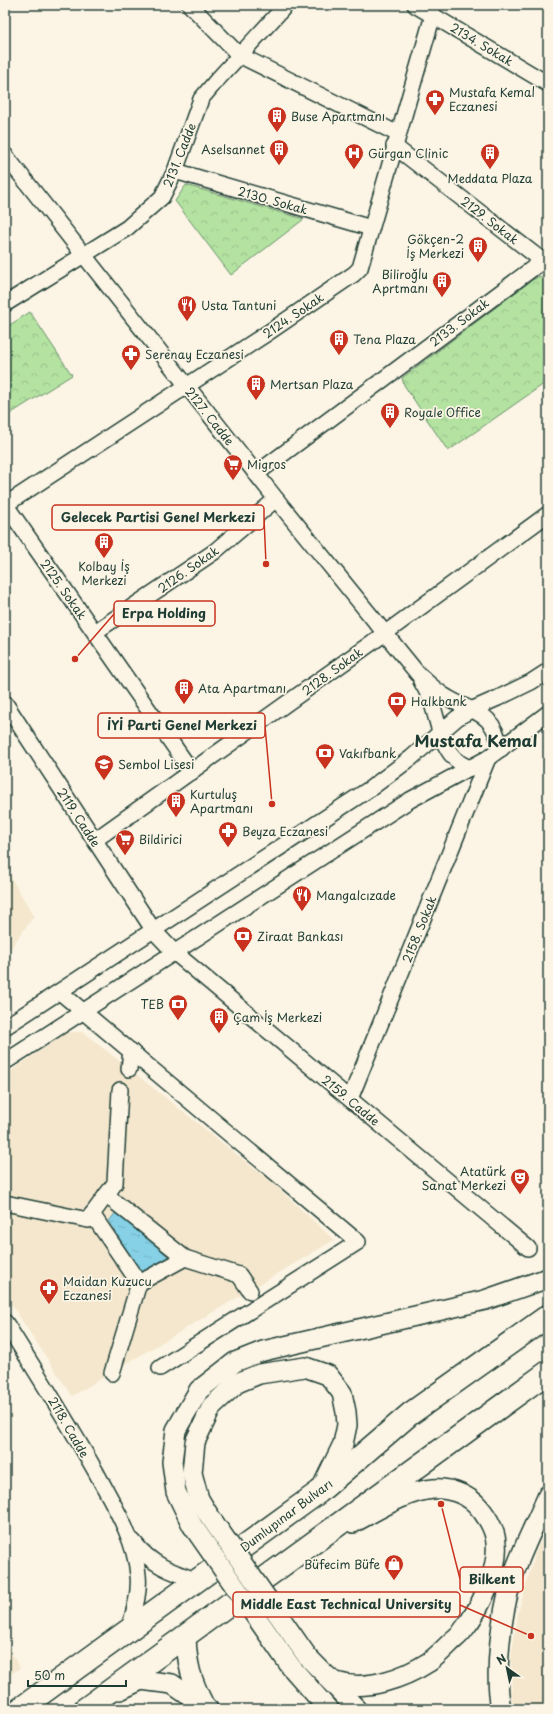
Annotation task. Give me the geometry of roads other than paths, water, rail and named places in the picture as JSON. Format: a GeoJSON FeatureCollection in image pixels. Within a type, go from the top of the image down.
{"type":"FeatureCollection","features":[{"type":"Feature","properties":{"kind":"highway","name":"Dumlupınar Bulvarı"},"geometry":{"type":"LineString","coordinates":[[20,1709],[129,1628],[199,1581],[319,1492],[410,1414],[548,1316]]}},
{"type":"Feature","properties":{"kind":"highway"},"geometry":{"type":"LineString","coordinates":[[85,1709],[186,1637],[548,1372]]}},
{"type":"Feature","properties":{"kind":"main road"},"geometry":{"type":"LineString","coordinates":[[328,1709],[291,1667],[192,1525],[176,1492],[172,1462],[176,1430],[200,1390],[235,1362],[264,1351],[486,1300],[548,1278]]}},
{"type":"Feature","properties":{"kind":"main road"},"geometry":{"type":"LineString","coordinates":[[319,1492],[333,1467],[344,1438],[347,1425],[342,1393],[328,1375],[305,1366],[267,1372],[237,1383],[212,1406],[195,1442],[192,1473],[199,1499],[307,1656],[357,1709]]}},
{"type":"Feature","properties":{"kind":"main road"},"geometry":{"type":"LineString","coordinates":[[306,1548],[397,1499],[416,1492],[435,1488],[449,1490],[470,1498],[481,1509],[487,1519],[496,1543],[494,1565],[488,1586],[478,1609],[464,1630],[430,1662],[407,1674],[386,1681],[368,1685],[353,1685],[335,1682],[307,1656]]}},
{"type":"Feature","properties":{"kind":"main road"},"geometry":{"type":"LineString","coordinates":[[501,1709],[499,1695],[500,1643],[505,1609],[512,1579],[548,1495]]}},
{"type":"Feature","properties":{"kind":"main road"},"geometry":{"type":"LineString","coordinates":[[186,1637],[187,1659],[193,1684],[206,1707]]}},
{"type":"Feature","properties":{"kind":"main road"},"geometry":{"type":"LineString","coordinates":[[85,1709],[140,1680],[172,1684],[206,1707]]}},
{"type":"Feature","properties":{"kind":"street"},"geometry":{"type":"LineString","coordinates":[[190,5],[239,56]]}},
{"type":"Feature","properties":{"kind":"street","name":"2131. Cadde"},"geometry":{"type":"LineString","coordinates":[[5,304],[85,256],[127,228],[162,197],[175,172],[201,99],[286,5]]}},
{"type":"Feature","properties":{"kind":"street","name":"2134. Sokak"},"geometry":{"type":"LineString","coordinates":[[415,5],[548,84]]}},
{"type":"Feature","properties":{"kind":"street","name":"2124. Sokak"},"geometry":{"type":"LineString","coordinates":[[5,504],[269,332],[354,274],[360,268],[432,15]]}},
{"type":"Feature","properties":{"kind":"street","name":"2129. Sokak"},"geometry":{"type":"LineString","coordinates":[[239,56],[396,140],[546,261]]}},
{"type":"Feature","properties":{"kind":"street","name":"2127. Cadde"},"geometry":{"type":"LineString","coordinates":[[5,155],[384,634],[418,674],[447,697],[473,709]]}},
{"type":"Feature","properties":{"kind":"street","name":"2130. Sokak"},"geometry":{"type":"LineString","coordinates":[[175,172],[372,228]]}},
{"type":"Feature","properties":{"kind":"street","name":"2133. Sokak"},"geometry":{"type":"LineString","coordinates":[[256,474],[546,261]]}},
{"type":"Feature","properties":{"kind":"street","name":"2126. Sokak"},"geometry":{"type":"LineString","coordinates":[[95,632],[214,552],[276,499]]}},
{"type":"Feature","properties":{"kind":"street","name":"2125. Sokak"},"geometry":{"type":"LineString","coordinates":[[5,504],[192,772]]}},
{"type":"Feature","properties":{"kind":"street","name":"2128. Sokak"},"geometry":{"type":"LineString","coordinates":[[95,840],[384,634],[548,514]]}},
{"type":"Feature","properties":{"kind":"street"},"geometry":{"type":"LineString","coordinates":[[5,1027],[371,788],[428,744],[457,718],[548,671]]}},
{"type":"Feature","properties":{"kind":"street","name":"2127. Cadde"},"geometry":{"type":"LineString","coordinates":[[418,674],[428,694],[440,732]]}},
{"type":"Feature","properties":{"kind":"street","name":"2119. Cadde"},"geometry":{"type":"LineString","coordinates":[[5,703],[154,930],[174,952]]}},
{"type":"Feature","properties":{"kind":"street"},"geometry":{"type":"LineString","coordinates":[[473,709],[481,713],[491,724],[498,737],[501,749]]}},
{"type":"Feature","properties":{"kind":"street"},"geometry":{"type":"LineString","coordinates":[[5,1062],[410,800],[488,758],[548,713]]}},
{"type":"Feature","properties":{"kind":"street"},"geometry":{"type":"LineString","coordinates":[[440,732],[449,752],[454,758],[460,763],[471,768]]}},
{"type":"Feature","properties":{"kind":"street","name":"2158. Sokak"},"geometry":{"type":"LineString","coordinates":[[350,1099],[488,758]]}},
{"type":"Feature","properties":{"kind":"street","name":"2159. Cadde"},"geometry":{"type":"LineString","coordinates":[[174,952],[528,1248]]}},
{"type":"Feature","properties":{"kind":"street"},"geometry":{"type":"LineString","coordinates":[[60,992],[358,1242],[160,1368]]}},
{"type":"Feature","properties":{"kind":"street"},"geometry":{"type":"LineString","coordinates":[[129,1069],[131,1051]]}},
{"type":"Feature","properties":{"kind":"street"},"geometry":{"type":"LineString","coordinates":[[5,1204],[88,1220],[115,1183],[120,1090]]}},
{"type":"Feature","properties":{"kind":"street"},"geometry":{"type":"LineString","coordinates":[[106,1195],[185,1258],[239,1275],[250,1290]]}},
{"type":"Feature","properties":{"kind":"street"},"geometry":{"type":"LineString","coordinates":[[92,1214],[139,1284]]}},
{"type":"Feature","properties":{"kind":"street"},"geometry":{"type":"LineString","coordinates":[[112,1373],[139,1284],[185,1258]]}},
{"type":"Feature","properties":{"kind":"street","name":"2118. Cadde"},"geometry":{"type":"LineString","coordinates":[[5,1322],[68,1423],[112,1501],[129,1536]]}},
{"type":"Feature","properties":{"kind":"street"},"geometry":{"type":"LineString","coordinates":[[129,1536],[140,1550],[155,1564],[173,1573],[199,1581]]}},
{"type":"Feature","properties":{"kind":"street"},"geometry":{"type":"LineString","coordinates":[[129,1536],[137,1567],[138,1591],[129,1628]]}},
{"type":"Feature","properties":{"kind":"water"},"geometry":{"type":"Polygon","coordinates":[[[117,1211],[171,1259],[141,1274],[109,1221],[117,1211]]]}},
{"type":"Feature","properties":{"kind":"place","name":"Mustafa Kemal Eczanesi"},"geometry":{"type":"Point","coordinates":[435,116]}},
{"type":"Feature","properties":{"kind":"place","name":"Buse Apartmanı"},"geometry":{"type":"Point","coordinates":[277,133]}},
{"type":"Feature","properties":{"kind":"place","name":"Aselsannet"},"geometry":{"type":"Point","coordinates":[279,166]}},
{"type":"Feature","properties":{"kind":"place","name":"Gürgan Clinic"},"geometry":{"type":"Point","coordinates":[354,170]}},
{"type":"Feature","properties":{"kind":"place","name":"Meddata Plaza"},"geometry":{"type":"Point","coordinates":[490,170]}},
{"type":"Feature","properties":{"kind":"place","name":"Gökçen-2 İş Merkezi"},"geometry":{"type":"Point","coordinates":[478,263]}},
{"type":"Feature","properties":{"kind":"place","name":"Biliroğlu Aprtmanı"},"geometry":{"type":"Point","coordinates":[442,298]}},
{"type":"Feature","properties":{"kind":"place","name":"Usta Tantuni"},"geometry":{"type":"Point","coordinates":[187,322]}},
{"type":"Feature","properties":{"kind":"place","name":"Tena Plaza"},"geometry":{"type":"Point","coordinates":[339,356]}},
{"type":"Feature","properties":{"kind":"place","name":"Serenay Eczanesi"},"geometry":{"type":"Point","coordinates":[131,371]}},
{"type":"Feature","properties":{"kind":"place","name":"Mertsan Plaza"},"geometry":{"type":"Point","coordinates":[256,401]}},
{"type":"Feature","properties":{"kind":"place","name":"Royale Office"},"geometry":{"type":"Point","coordinates":[390,429]}},
{"type":"Feature","properties":{"kind":"place","name":"Migros"},"geometry":{"type":"Point","coordinates":[233,481]}},
{"type":"Feature","properties":{"kind":"place","name":"Kolbay İş Merkezi"},"geometry":{"type":"Point","coordinates":[104,559]}},
{"type":"Feature","properties":{"kind":"place","name":"Gelecek Partisi Genel Merkezi"},"geometry":{"type":"Point","coordinates":[266,564]}},
{"type":"Feature","properties":{"kind":"place","name":"Erpa Holding"},"geometry":{"type":"Point","coordinates":[75,659]}},
{"type":"Feature","properties":{"kind":"place","name":"Ata Apartmanı"},"geometry":{"type":"Point","coordinates":[184,705]}},
{"type":"Feature","properties":{"kind":"place","name":"Halkbank"},"geometry":{"type":"Point","coordinates":[397,718]}},
{"type":"Feature","properties":{"kind":"place","name":"Vakıfbank"},"geometry":{"type":"Point","coordinates":[325,770]}},
{"type":"Feature","properties":{"kind":"place","name":"Sembol Lisesi"},"geometry":{"type":"Point","coordinates":[104,781]}},
{"type":"Feature","properties":{"kind":"place","name":"İYİ Parti Genel Merkezi"},"geometry":{"type":"Point","coordinates":[272,804]}},
{"type":"Feature","properties":{"kind":"place","name":"Kurtuluş Apartmanı"},"geometry":{"type":"Point","coordinates":[176,818]}},
{"type":"Feature","properties":{"kind":"place","name":"Beyza Eczanesi"},"geometry":{"type":"Point","coordinates":[228,848]}},
{"type":"Feature","properties":{"kind":"place","name":"Bildirici"},"geometry":{"type":"Point","coordinates":[125,856]}},
{"type":"Feature","properties":{"kind":"place","name":"Mangalcızade"},"geometry":{"type":"Point","coordinates":[302,912]}},
{"type":"Feature","properties":{"kind":"place","name":"Ziraat Bankası"},"geometry":{"type":"Point","coordinates":[243,953]}},
{"type":"Feature","properties":{"kind":"place","name":"TEB"},"geometry":{"type":"Point","coordinates":[178,1021]}},
{"type":"Feature","properties":{"kind":"place","name":"Çam İş Merkezi"},"geometry":{"type":"Point","coordinates":[219,1034]}},
{"type":"Feature","properties":{"kind":"place","name":"Atatürk Sanat Merkezi"},"geometry":{"type":"Point","coordinates":[520,1195]}},
{"type":"Feature","properties":{"kind":"place","name":"Maidan Kuzucu Eczanesi"},"geometry":{"type":"Point","coordinates":[49,1305]}},
{"type":"Feature","properties":{"kind":"place","name":"Bilkent"},"geometry":{"type":"Point","coordinates":[441,1504]}},
{"type":"Feature","properties":{"kind":"place","name":"Büfecim Büfe"},"geometry":{"type":"Point","coordinates":[394,1581]}},
{"type":"Feature","properties":{"kind":"place","name":"Middle East Technical University"},"geometry":{"type":"Point","coordinates":[531,1636]}},
{"type":"Feature","properties":{"kind":"district","name":"Mustafa Kemal"},"geometry":{"type":"Point","coordinates":[476,740]}}]}
